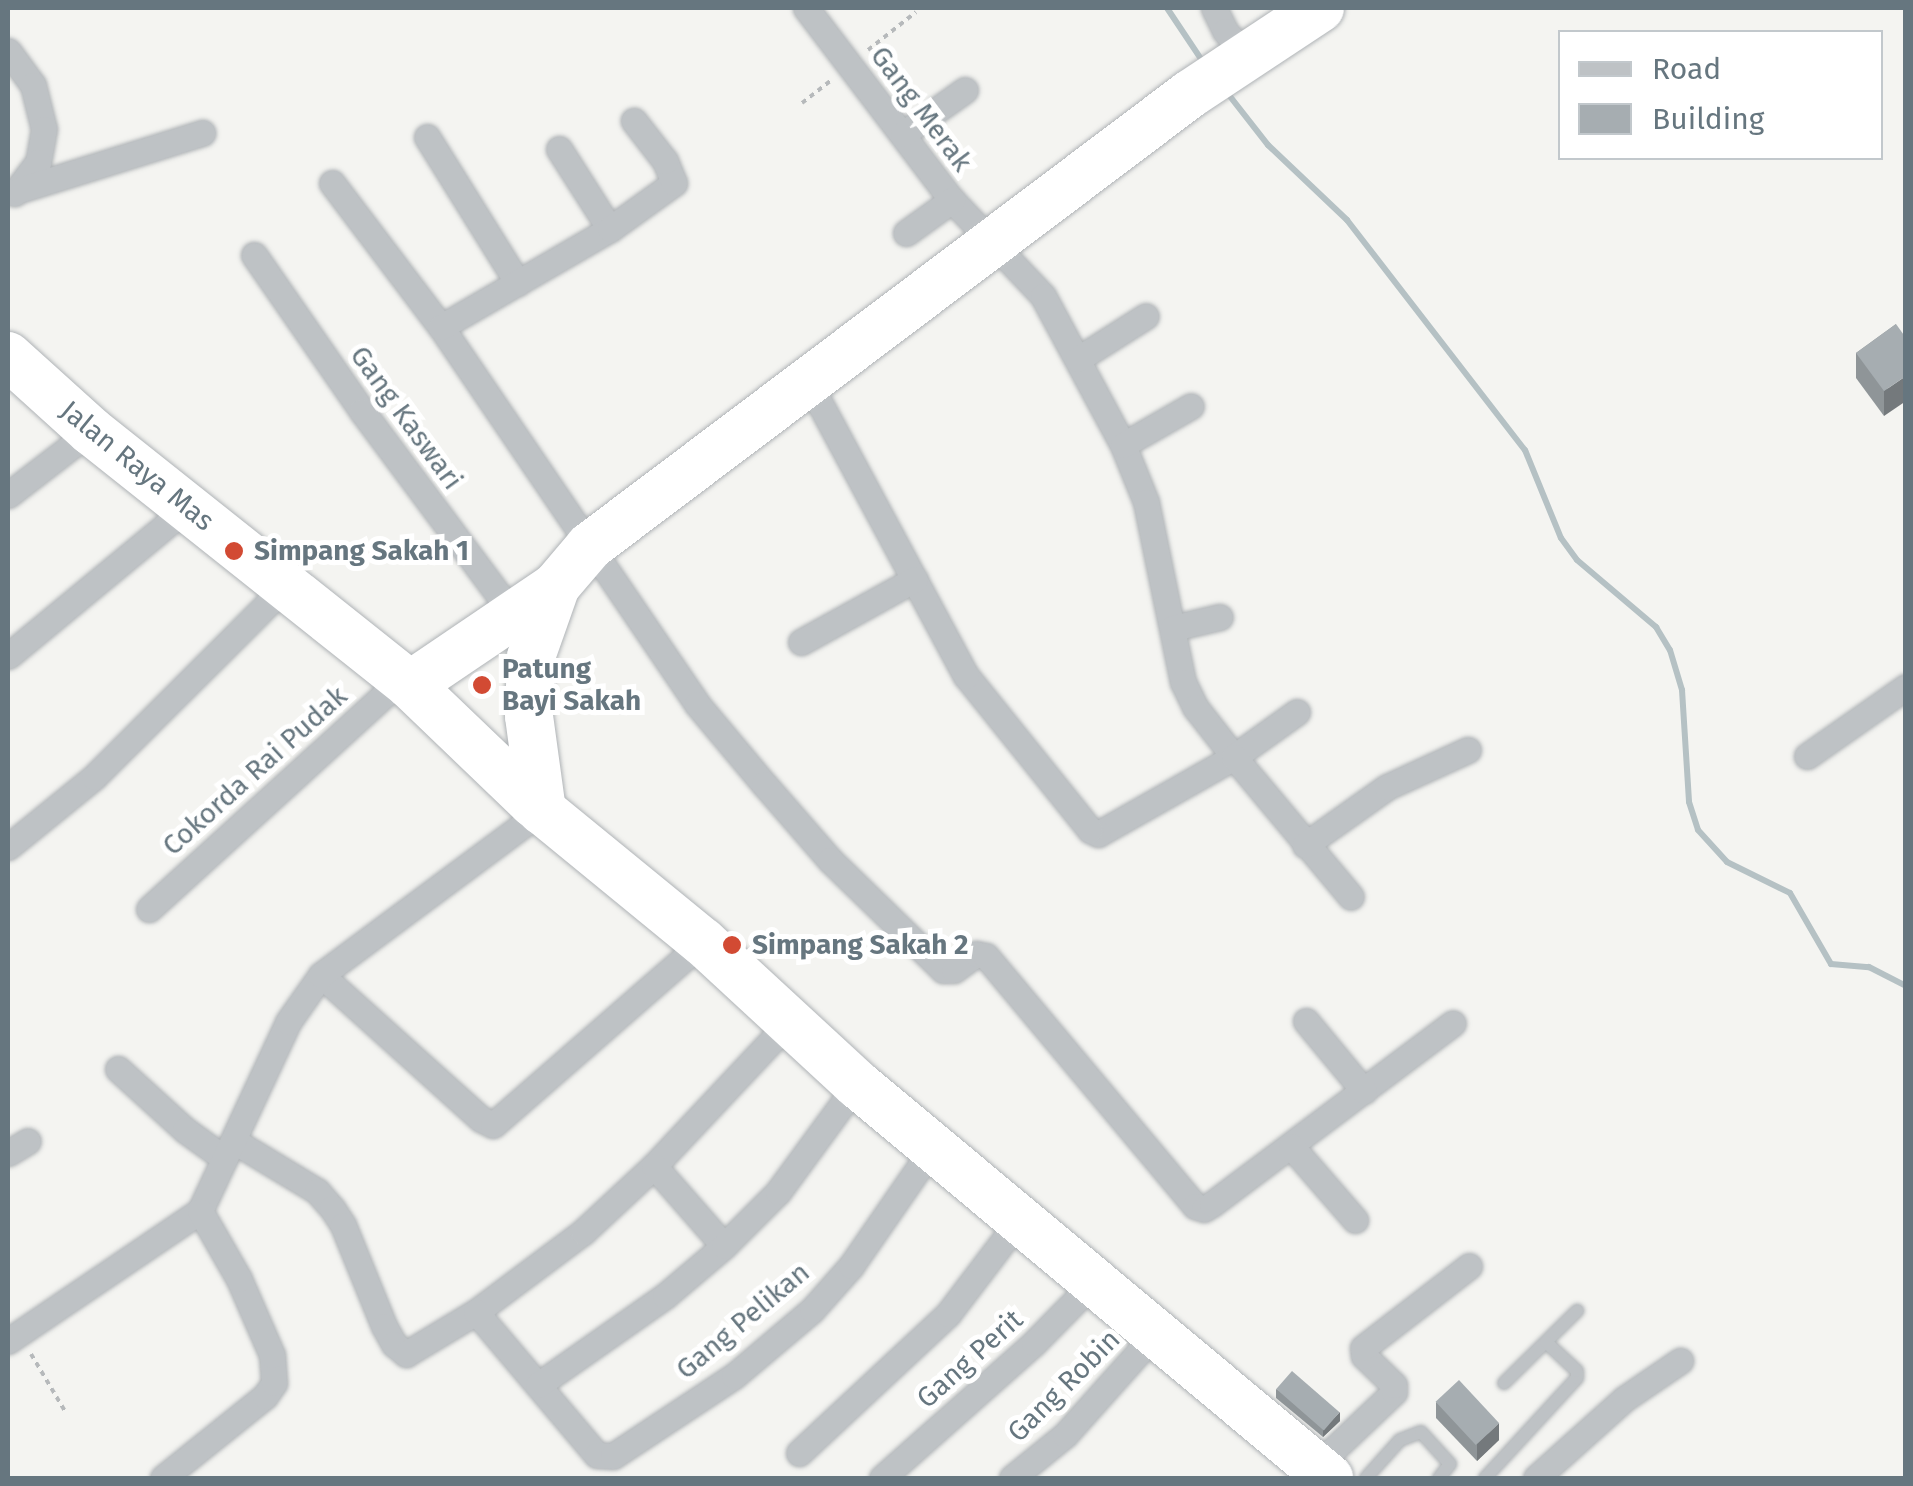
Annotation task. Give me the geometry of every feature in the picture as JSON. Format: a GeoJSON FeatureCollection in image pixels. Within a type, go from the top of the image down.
{"type":"FeatureCollection","features":[{"type":"Feature","properties":{"kind":"highway"},"geometry":{"type":"LineString","coordinates":[[406,682],[556,586],[590,546],[808,381],[1190,94],[1320,8]]}},
{"type":"Feature","properties":{"kind":"highway","name":"Jalan Raya Mas"},"geometry":{"type":"LineString","coordinates":[[8,356],[92,432],[406,682],[542,811],[703,942],[857,1084],[1332,1476]]}},
{"type":"Feature","properties":{"kind":"highway"},"geometry":{"type":"LineString","coordinates":[[542,811],[529,716],[532,657],[556,586]]}},
{"type":"Feature","properties":{"kind":"street","name":"Gang Merak"},"geometry":{"type":"LineString","coordinates":[[806,8],[952,200],[1043,296],[1123,444],[1146,502],[1189,694],[1234,757],[1351,897]]}},
{"type":"Feature","properties":{"kind":"street"},"geometry":{"type":"LineString","coordinates":[[1214,8],[1244,56]]}},
{"type":"Feature","properties":{"kind":"street"},"geometry":{"type":"LineString","coordinates":[[8,51],[34,85],[44,129],[38,162],[13,195]]}},
{"type":"Feature","properties":{"kind":"street"},"geometry":{"type":"LineString","coordinates":[[903,134],[965,90]]}},
{"type":"Feature","properties":{"kind":"street"},"geometry":{"type":"LineString","coordinates":[[441,326],[610,229],[674,183],[665,161],[634,121]]}},
{"type":"Feature","properties":{"kind":"street"},"geometry":{"type":"LineString","coordinates":[[13,195],[202,134]]}},
{"type":"Feature","properties":{"kind":"street"},"geometry":{"type":"LineString","coordinates":[[428,137],[518,283]]}},
{"type":"Feature","properties":{"kind":"street"},"geometry":{"type":"LineString","coordinates":[[559,149],[610,229]]}},
{"type":"Feature","properties":{"kind":"street"},"geometry":{"type":"LineString","coordinates":[[332,183],[441,326],[697,704],[830,860],[943,970],[954,970],[976,954],[986,956],[1195,1206],[1204,1209],[1453,1023]]}},
{"type":"Feature","properties":{"kind":"street"},"geometry":{"type":"LineString","coordinates":[[906,233],[952,200]]}},
{"type":"Feature","properties":{"kind":"street","name":"Gang Kaswari"},"geometry":{"type":"LineString","coordinates":[[254,255],[362,411],[513,614]]}},
{"type":"Feature","properties":{"kind":"street"},"geometry":{"type":"LineString","coordinates":[[1078,359],[1146,316]]}},
{"type":"Feature","properties":{"kind":"street"},"geometry":{"type":"LineString","coordinates":[[808,381],[966,676],[1094,833],[1234,757],[1297,712]]}},
{"type":"Feature","properties":{"kind":"street"},"geometry":{"type":"LineString","coordinates":[[1123,444],[1191,406]]}},
{"type":"Feature","properties":{"kind":"street"},"geometry":{"type":"LineString","coordinates":[[8,496],[92,432]]}},
{"type":"Feature","properties":{"kind":"street"},"geometry":{"type":"LineString","coordinates":[[8,656],[187,508]]}},
{"type":"Feature","properties":{"kind":"street"},"geometry":{"type":"LineString","coordinates":[[801,642],[915,579]]}},
{"type":"Feature","properties":{"kind":"street"},"geometry":{"type":"LineString","coordinates":[[8,847],[94,777],[286,586]]}},
{"type":"Feature","properties":{"kind":"street"},"geometry":{"type":"LineString","coordinates":[[1174,628],[1220,617]]}},
{"type":"Feature","properties":{"kind":"street","name":"Cokorda Rai Pudak"},"geometry":{"type":"LineString","coordinates":[[149,909],[406,682]]}},
{"type":"Feature","properties":{"kind":"street"},"geometry":{"type":"LineString","coordinates":[[1807,756],[1906,687]]}},
{"type":"Feature","properties":{"kind":"street"},"geometry":{"type":"LineString","coordinates":[[1305,845],[1388,787],[1468,750]]}},
{"type":"Feature","properties":{"kind":"street"},"geometry":{"type":"LineString","coordinates":[[13,1337],[217,1176],[288,1022],[322,975],[542,811]]}},
{"type":"Feature","properties":{"kind":"street"},"geometry":{"type":"LineString","coordinates":[[322,975],[482,1119],[493,1124],[703,942]]}},
{"type":"Feature","properties":{"kind":"street"},"geometry":{"type":"LineString","coordinates":[[1306,1021],[1364,1091]]}},
{"type":"Feature","properties":{"kind":"street"},"geometry":{"type":"LineString","coordinates":[[217,1176],[317,1191],[343,1225],[384,1326],[394,1344],[406,1354],[476,1312],[583,1232],[654,1166],[790,1022]]}},
{"type":"Feature","properties":{"kind":"street"},"geometry":{"type":"LineString","coordinates":[[118,1069],[185,1130],[217,1176],[252,1310],[272,1356],[274,1383],[264,1396],[163,1478]]}},
{"type":"Feature","properties":{"kind":"street"},"geometry":{"type":"LineString","coordinates":[[476,1312],[538,1385],[665,1296],[724,1246],[778,1192],[857,1084]]}},
{"type":"Feature","properties":{"kind":"street","name":"Gang Pelikan"},"geometry":{"type":"LineString","coordinates":[[538,1385],[597,1455],[607,1458],[622,1451],[702,1398],[812,1310],[851,1266],[934,1146]]}},
{"type":"Feature","properties":{"kind":"street"},"geometry":{"type":"LineString","coordinates":[[1291,1146],[1355,1220]]}},
{"type":"Feature","properties":{"kind":"street"},"geometry":{"type":"LineString","coordinates":[[654,1166],[724,1246]]}},
{"type":"Feature","properties":{"kind":"street"},"geometry":{"type":"LineString","coordinates":[[799,1453],[948,1314],[1021,1218]]}},
{"type":"Feature","properties":{"kind":"street"},"geometry":{"type":"LineString","coordinates":[[1332,1476],[1394,1392],[1394,1385],[1364,1356],[1364,1348],[1469,1266]]}},
{"type":"Feature","properties":{"kind":"street","name":"Gang Perit"},"geometry":{"type":"LineString","coordinates":[[882,1478],[1095,1282]]}},
{"type":"Feature","properties":{"kind":"street","name":"Gang Robin"},"geometry":{"type":"LineString","coordinates":[[1012,1478],[1065,1435],[1156,1333]]}},
{"type":"Feature","properties":{"kind":"street"},"geometry":{"type":"LineString","coordinates":[[1536,1478],[1624,1399],[1680,1361]]}},
{"type":"Feature","properties":{"kind":"lane"},"geometry":{"type":"LineString","coordinates":[[1504,1383],[1576,1312]]}},
{"type":"Feature","properties":{"kind":"lane"},"geometry":{"type":"LineString","coordinates":[[1484,1478],[1577,1378],[1577,1370],[1546,1342]]}},
{"type":"Feature","properties":{"kind":"lane"},"geometry":{"type":"LineString","coordinates":[[1332,1476],[1421,1432],[1446,1454],[1450,1464],[1440,1478]]}},
{"type":"Feature","properties":{"kind":"path"},"geometry":{"type":"LineString","coordinates":[[13,1337],[66,1412]]}},
{"type":"Feature","properties":{"kind":"building"},"geometry":{"type":"Polygon","coordinates":[[[1896,324],[1906,338],[1906,376],[1884,391],[1856,353],[1896,324]]]}},
{"type":"Feature","properties":{"kind":"building"},"geometry":{"type":"Polygon","coordinates":[[[1292,1371],[1340,1412],[1324,1430],[1276,1389],[1292,1371]]]}},
{"type":"Feature","properties":{"kind":"building"},"geometry":{"type":"Polygon","coordinates":[[[1459,1380],[1499,1423],[1476,1445],[1436,1402],[1459,1380]]]}},
{"type":"Feature","properties":{"kind":"waterway"},"geometry":{"type":"LineString","coordinates":[[1167,8],[1205,65]]}},
{"type":"Feature","properties":{"kind":"waterway"},"geometry":{"type":"LineString","coordinates":[[1225,90],[1268,145],[1347,220],[1525,450],[1561,538],[1577,560],[1656,627],[1670,650],[1682,690],[1689,802],[1698,830],[1727,862],[1790,893],[1831,964],[1869,967],[1906,986]]}},
{"type":"Feature","properties":{"kind":"place","name":"Simpang Sakah 1"},"geometry":{"type":"Point","coordinates":[234,551]}},
{"type":"Feature","properties":{"kind":"place","name":"Patung Bayi Sakah"},"geometry":{"type":"Point","coordinates":[482,685]}},
{"type":"Feature","properties":{"kind":"place","name":"Simpang Sakah 2"},"geometry":{"type":"Point","coordinates":[732,945]}}]}
